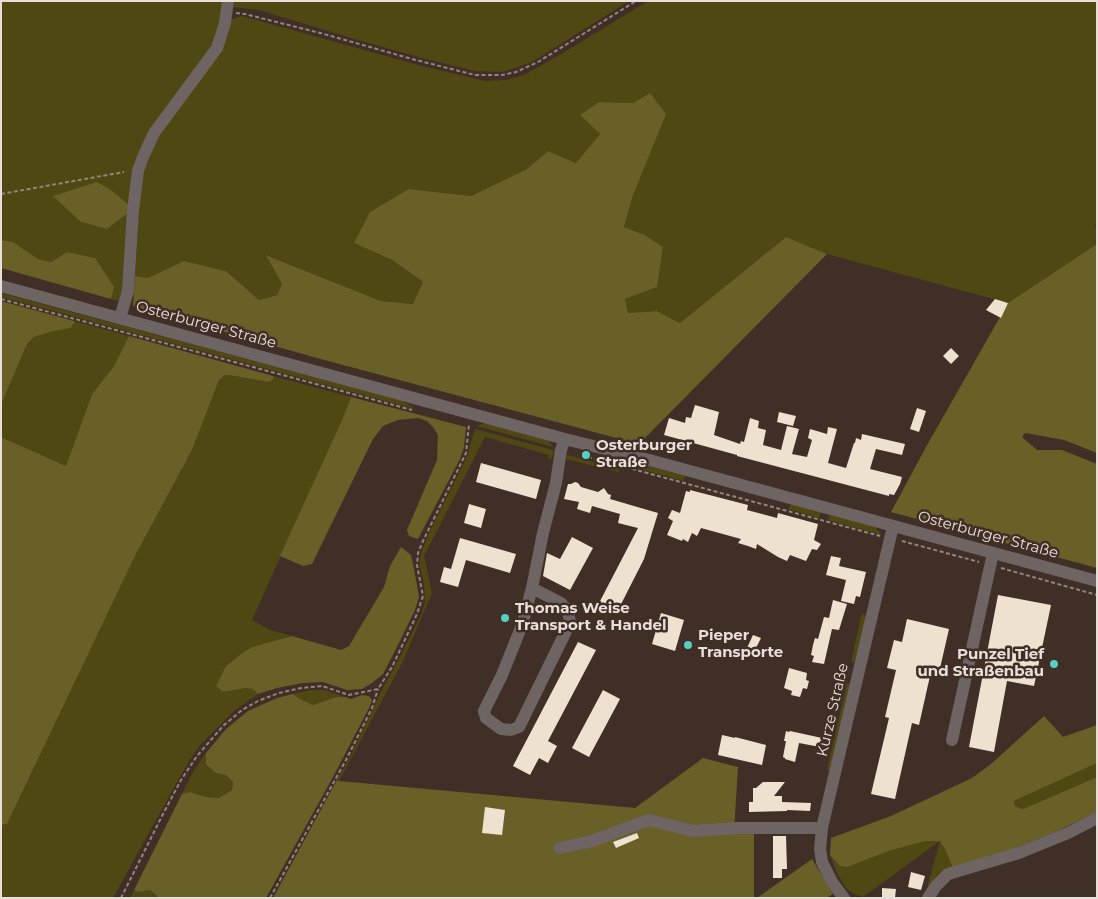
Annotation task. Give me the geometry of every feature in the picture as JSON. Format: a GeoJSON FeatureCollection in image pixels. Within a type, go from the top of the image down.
{"type":"FeatureCollection","features":[{"type":"Feature","properties":{"kind":"street"},"geometry":{"type":"LineString","coordinates":[[120,318],[128,290],[132,210],[138,171],[154,134],[217,48],[224,29],[228,6]]}},
{"type":"Feature","properties":{"kind":"street","name":"Osterburger Straße"},"geometry":{"type":"LineString","coordinates":[[1,286],[1097,581]]}},
{"type":"Feature","properties":{"kind":"street"},"geometry":{"type":"LineString","coordinates":[[532,588],[561,604],[568,611],[570,623],[519,727],[511,730],[501,729],[486,718],[484,711],[502,675],[522,626],[565,439]]}},
{"type":"Feature","properties":{"kind":"street","name":"Kurze Straße"},"geometry":{"type":"LineString","coordinates":[[844,898],[832,882],[822,862],[820,849],[822,828],[893,526]]}},
{"type":"Feature","properties":{"kind":"street"},"geometry":{"type":"LineString","coordinates":[[952,740],[993,553]]}},
{"type":"Feature","properties":{"kind":"street"},"geometry":{"type":"LineString","coordinates":[[928,898],[936,886],[948,874],[1019,853],[1068,833],[1097,818]]}},
{"type":"Feature","properties":{"kind":"street"},"geometry":{"type":"LineString","coordinates":[[560,848],[592,841],[649,820],[693,831],[738,828],[822,828]]}},
{"type":"Feature","properties":{"kind":"path"},"geometry":{"type":"LineString","coordinates":[[228,6],[245,14],[475,75],[502,75],[516,72],[538,62],[636,1]]}},
{"type":"Feature","properties":{"kind":"path"},"geometry":{"type":"LineString","coordinates":[[1,194],[124,172]]}},
{"type":"Feature","properties":{"kind":"path"},"geometry":{"type":"LineString","coordinates":[[270,898],[346,760],[372,708],[378,689],[392,667],[417,614],[423,596],[417,565],[418,553],[466,454],[472,414]]}},
{"type":"Feature","properties":{"kind":"path"},"geometry":{"type":"LineString","coordinates":[[121,898],[181,780],[197,756],[223,726],[242,710],[279,693],[301,688],[322,686],[349,695],[378,689]]}},
{"type":"Feature","properties":{"kind":"shaded area"},"geometry":{"type":"Polygon","coordinates":[[[1,1],[223,1],[223,10],[213,44],[149,134],[128,204],[111,190],[81,222],[107,229],[128,214],[123,292],[118,301],[111,299],[114,287],[67,252],[51,262],[38,259],[13,242],[1,240],[1,1]]]}},
{"type":"Feature","properties":{"kind":"shaded area"},"geometry":{"type":"Polygon","coordinates":[[[234,1],[629,1],[532,62],[502,72],[475,71],[426,59],[259,10],[233,7],[234,1]]]}},
{"type":"Feature","properties":{"kind":"shaded area"},"geometry":{"type":"Polygon","coordinates":[[[648,1],[1097,1],[1097,223],[1095,225],[1097,244],[1008,303],[827,254],[786,237],[680,323],[657,311],[628,313],[625,299],[657,287],[663,247],[645,235],[624,227],[633,195],[650,93],[633,103],[599,102],[581,116],[600,134],[576,163],[548,151],[527,169],[471,196],[409,189],[354,243],[392,260],[423,282],[414,304],[381,301],[267,255],[282,284],[277,295],[259,300],[226,271],[184,261],[148,278],[135,276],[140,187],[148,159],[160,134],[223,46],[232,19],[242,16],[422,66],[485,81],[506,80],[524,75],[648,1]]]}},
{"type":"Feature","properties":{"kind":"shaded area"},"geometry":{"type":"Polygon","coordinates":[[[650,93],[666,114],[633,195],[624,227],[645,235],[663,247],[657,287],[625,299],[628,313],[657,311],[680,323],[786,237],[827,254],[639,444],[317,358],[133,306],[135,276],[148,278],[184,261],[226,271],[259,300],[277,295],[282,284],[266,255],[381,301],[413,304],[423,282],[392,260],[354,243],[370,212],[409,189],[471,196],[527,169],[548,151],[576,163],[600,134],[580,115],[599,102],[633,103],[650,93]]]}},
{"type":"Feature","properties":{"kind":"shaded area"},"geometry":{"type":"Polygon","coordinates":[[[97,182],[111,190],[128,204],[128,214],[107,229],[81,222],[53,196],[97,182]]]}},
{"type":"Feature","properties":{"kind":"shaded area"},"geometry":{"type":"Polygon","coordinates":[[[1,240],[13,242],[38,259],[51,262],[67,252],[95,258],[114,287],[111,299],[1,268],[1,240]]]}},
{"type":"Feature","properties":{"kind":"shaded area"},"geometry":{"type":"Polygon","coordinates":[[[1097,244],[1097,453],[1064,440],[1025,433],[1022,437],[1037,450],[1062,450],[1097,464],[1097,568],[891,512],[1008,303],[1097,244]]]}},
{"type":"Feature","properties":{"kind":"shaded area"},"geometry":{"type":"Polygon","coordinates":[[[1,293],[403,401],[415,409],[1,297],[1,293]]]}},
{"type":"Feature","properties":{"kind":"shaded area"},"geometry":{"type":"Polygon","coordinates":[[[1,301],[74,321],[74,323],[71,328],[34,337],[27,344],[1,405],[1,301]]]}},
{"type":"Feature","properties":{"kind":"shaded area"},"geometry":{"type":"Polygon","coordinates":[[[74,321],[129,336],[114,366],[92,394],[66,466],[1,437],[1,405],[27,344],[34,337],[71,328],[74,321]]]}},
{"type":"Feature","properties":{"kind":"shaded area"},"geometry":{"type":"Polygon","coordinates":[[[129,336],[273,376],[274,378],[268,382],[225,375],[219,380],[192,450],[135,556],[7,824],[1,825],[1,437],[66,466],[92,394],[114,366],[129,336]]]}},
{"type":"Feature","properties":{"kind":"shaded area"},"geometry":{"type":"Polygon","coordinates":[[[224,375],[268,382],[274,378],[273,376],[351,397],[252,620],[270,630],[292,636],[252,647],[226,666],[229,691],[246,688],[253,689],[258,694],[235,710],[200,745],[189,761],[113,898],[1,898],[1,825],[7,824],[135,556],[192,450],[219,380],[224,375]]]}},
{"type":"Feature","properties":{"kind":"shaded area"},"geometry":{"type":"Polygon","coordinates":[[[351,397],[466,427],[464,447],[460,459],[418,539],[409,536],[407,530],[437,460],[438,435],[427,421],[418,418],[398,420],[383,426],[373,439],[312,564],[303,566],[280,556],[351,397]]]}},
{"type":"Feature","properties":{"kind":"shaded area"},"geometry":{"type":"Polygon","coordinates":[[[485,423],[542,437],[549,441],[553,447],[477,426],[485,423]]]}},
{"type":"Feature","properties":{"kind":"shaded area"},"geometry":{"type":"Polygon","coordinates":[[[475,429],[553,450],[552,458],[548,460],[549,455],[485,437],[424,556],[432,593],[403,661],[339,781],[337,780],[421,615],[425,603],[424,584],[419,563],[421,553],[467,457],[475,429]]]}},
{"type":"Feature","properties":{"kind":"shaded area"},"geometry":{"type":"Polygon","coordinates":[[[567,455],[619,469],[618,472],[566,459],[567,455]]]}},
{"type":"Feature","properties":{"kind":"shaded area"},"geometry":{"type":"Polygon","coordinates":[[[646,466],[685,476],[683,481],[640,469],[646,466]]]}},
{"type":"Feature","properties":{"kind":"shaded area"},"geometry":{"type":"Polygon","coordinates":[[[791,504],[821,512],[819,518],[788,509],[791,504]]]}},
{"type":"Feature","properties":{"kind":"shaded area"},"geometry":{"type":"Polygon","coordinates":[[[830,515],[875,527],[882,535],[828,520],[830,515]]]}},
{"type":"Feature","properties":{"kind":"shaded area"},"geometry":{"type":"Polygon","coordinates":[[[401,547],[411,555],[419,597],[415,610],[383,674],[372,683],[362,689],[347,690],[323,682],[303,683],[258,694],[253,689],[222,691],[216,686],[226,666],[252,647],[292,636],[341,650],[349,646],[384,587],[390,566],[401,547]]]}},
{"type":"Feature","properties":{"kind":"shaded area"},"geometry":{"type":"Polygon","coordinates":[[[862,613],[867,617],[857,661],[851,662],[862,613]]]}},
{"type":"Feature","properties":{"kind":"shaded area"},"geometry":{"type":"Polygon","coordinates":[[[847,683],[850,683],[832,769],[827,770],[847,683]]]}},
{"type":"Feature","properties":{"kind":"shaded area"},"geometry":{"type":"Polygon","coordinates":[[[311,690],[325,690],[345,697],[336,697],[313,705],[293,694],[311,690]]]}},
{"type":"Feature","properties":{"kind":"shaded area"},"geometry":{"type":"Polygon","coordinates":[[[293,694],[313,705],[336,697],[351,699],[362,695],[369,696],[372,700],[333,777],[266,898],[156,898],[157,896],[150,890],[138,892],[134,890],[182,794],[190,792],[206,797],[219,798],[232,790],[233,782],[226,775],[216,773],[206,765],[206,753],[226,729],[248,711],[277,698],[293,694]]]}},
{"type":"Feature","properties":{"kind":"shaded area"},"geometry":{"type":"Polygon","coordinates":[[[1044,716],[1063,737],[1097,725],[1097,763],[1014,801],[1015,806],[1023,809],[1097,777],[1097,812],[999,855],[953,868],[940,841],[925,841],[889,851],[847,867],[840,866],[830,855],[831,838],[891,816],[972,778],[991,764],[1044,716]]]}},
{"type":"Feature","properties":{"kind":"shaded area"},"geometry":{"type":"Polygon","coordinates":[[[206,753],[206,766],[216,773],[226,775],[233,782],[232,790],[219,798],[206,797],[190,792],[182,794],[193,772],[206,753]]]}},
{"type":"Feature","properties":{"kind":"shaded area"},"geometry":{"type":"Polygon","coordinates":[[[703,758],[738,767],[734,831],[754,832],[754,898],[273,898],[337,780],[635,808],[703,758]]]}},
{"type":"Feature","properties":{"kind":"shaded area"},"geometry":{"type":"Polygon","coordinates":[[[1097,763],[1097,777],[1023,809],[1015,806],[1014,801],[1097,763]]]}},
{"type":"Feature","properties":{"kind":"shaded area"},"geometry":{"type":"Polygon","coordinates":[[[925,841],[940,841],[863,897],[854,894],[846,888],[838,875],[830,855],[840,866],[860,862],[889,851],[925,841]]]}},
{"type":"Feature","properties":{"kind":"shaded area"},"geometry":{"type":"Polygon","coordinates":[[[940,841],[953,868],[925,895],[940,841]]]}},
{"type":"Feature","properties":{"kind":"shaded area"},"geometry":{"type":"Polygon","coordinates":[[[812,859],[833,894],[826,898],[757,898],[812,859]]]}},
{"type":"Feature","properties":{"kind":"shaded area"},"geometry":{"type":"Polygon","coordinates":[[[134,890],[138,892],[150,890],[157,896],[156,898],[130,898],[134,890]]]}},
{"type":"Feature","properties":{"kind":"building"},"geometry":{"type":"Polygon","coordinates":[[[995,299],[1008,303],[1001,318],[986,310],[995,299]]]}},
{"type":"Feature","properties":{"kind":"building"},"geometry":{"type":"Polygon","coordinates":[[[951,348],[959,356],[951,364],[943,356],[951,348]]]}},
{"type":"Feature","properties":{"kind":"building"},"geometry":{"type":"Polygon","coordinates":[[[695,405],[719,412],[714,435],[740,444],[741,441],[744,442],[750,418],[759,421],[758,428],[766,430],[763,445],[781,450],[787,426],[799,429],[792,454],[807,457],[812,440],[808,438],[810,429],[827,434],[828,427],[837,429],[828,463],[846,468],[856,438],[861,440],[862,434],[905,444],[902,455],[876,449],[870,469],[902,477],[900,484],[894,495],[889,494],[889,496],[664,435],[669,418],[685,423],[686,417],[691,418],[695,405]]]}},
{"type":"Feature","properties":{"kind":"building"},"geometry":{"type":"Polygon","coordinates":[[[917,408],[926,411],[919,432],[910,429],[917,408]]]}},
{"type":"Feature","properties":{"kind":"building"},"geometry":{"type":"Polygon","coordinates":[[[779,412],[796,416],[793,426],[777,422],[779,412]]]}},
{"type":"Feature","properties":{"kind":"building"},"geometry":{"type":"Polygon","coordinates":[[[481,463],[541,480],[536,499],[476,482],[481,463]]]}},
{"type":"Feature","properties":{"kind":"building"},"geometry":{"type":"Polygon","coordinates":[[[575,482],[581,487],[598,492],[604,488],[611,495],[610,499],[658,513],[644,559],[616,614],[598,605],[638,528],[618,523],[620,514],[592,506],[590,513],[577,509],[579,502],[564,499],[568,484],[575,482]]]}},
{"type":"Feature","properties":{"kind":"building"},"geometry":{"type":"Polygon","coordinates":[[[690,490],[748,505],[747,510],[777,518],[778,513],[818,524],[814,540],[821,544],[817,550],[812,549],[806,561],[790,555],[787,561],[757,544],[756,549],[738,543],[741,539],[701,528],[697,536],[692,533],[688,542],[667,535],[673,521],[668,518],[672,510],[680,513],[686,491],[690,492],[690,490]]]}},
{"type":"Feature","properties":{"kind":"building"},"geometry":{"type":"Polygon","coordinates":[[[469,504],[486,509],[481,528],[464,523],[469,504]]]}},
{"type":"Feature","properties":{"kind":"building"},"geometry":{"type":"Polygon","coordinates":[[[572,537],[593,548],[570,590],[543,576],[547,553],[560,559],[572,537]]]}},
{"type":"Feature","properties":{"kind":"building"},"geometry":{"type":"Polygon","coordinates":[[[460,538],[516,554],[510,573],[466,560],[458,587],[440,582],[444,567],[451,569],[460,538]]]}},
{"type":"Feature","properties":{"kind":"building"},"geometry":{"type":"Polygon","coordinates":[[[831,556],[841,558],[839,566],[866,572],[860,597],[856,596],[854,604],[841,601],[846,580],[826,575],[831,556]]]}},
{"type":"Feature","properties":{"kind":"building"},"geometry":{"type":"Polygon","coordinates":[[[998,595],[1051,605],[1034,686],[1007,681],[994,752],[969,747],[998,595]]]}},
{"type":"Feature","properties":{"kind":"building"},"geometry":{"type":"Polygon","coordinates":[[[833,600],[847,604],[839,630],[832,629],[824,664],[812,662],[814,656],[811,655],[815,638],[818,639],[824,617],[829,618],[833,600]]]}},
{"type":"Feature","properties":{"kind":"building"},"geometry":{"type":"Polygon","coordinates":[[[661,613],[684,620],[675,651],[652,644],[661,613]]]}},
{"type":"Feature","properties":{"kind":"building"},"geometry":{"type":"Polygon","coordinates":[[[907,619],[949,629],[938,677],[930,676],[919,725],[912,723],[895,799],[871,794],[889,718],[885,717],[896,670],[887,668],[894,640],[902,642],[907,619]]]}},
{"type":"Feature","properties":{"kind":"building"},"geometry":{"type":"Polygon","coordinates":[[[753,635],[761,638],[753,654],[746,650],[753,635]]]}},
{"type":"Feature","properties":{"kind":"building"},"geometry":{"type":"Polygon","coordinates":[[[578,642],[596,650],[548,741],[557,746],[548,763],[539,758],[530,775],[513,766],[578,642]]]}},
{"type":"Feature","properties":{"kind":"building"},"geometry":{"type":"Polygon","coordinates":[[[789,668],[807,673],[806,680],[809,681],[807,689],[803,688],[800,697],[791,695],[792,691],[784,688],[789,668]]]}},
{"type":"Feature","properties":{"kind":"building"},"geometry":{"type":"Polygon","coordinates":[[[603,690],[620,699],[589,757],[572,748],[603,690]]]}},
{"type":"Feature","properties":{"kind":"building"},"geometry":{"type":"Polygon","coordinates":[[[786,731],[822,738],[820,747],[799,743],[795,762],[785,759],[783,757],[786,731]]]}},
{"type":"Feature","properties":{"kind":"building"},"geometry":{"type":"Polygon","coordinates":[[[722,735],[766,745],[762,765],[718,755],[722,735]]]}},
{"type":"Feature","properties":{"kind":"building"},"geometry":{"type":"Polygon","coordinates":[[[763,782],[785,782],[774,796],[782,796],[782,802],[811,803],[810,811],[749,812],[749,802],[753,802],[753,788],[756,788],[763,782]]]}},
{"type":"Feature","properties":{"kind":"building"},"geometry":{"type":"Polygon","coordinates":[[[485,807],[505,810],[502,835],[482,833],[485,807]]]}},
{"type":"Feature","properties":{"kind":"building"},"geometry":{"type":"Polygon","coordinates":[[[637,833],[639,838],[616,848],[613,842],[637,833]]]}},
{"type":"Feature","properties":{"kind":"building"},"geometry":{"type":"Polygon","coordinates":[[[773,836],[786,836],[787,869],[782,869],[782,878],[773,878],[773,836]]]}},
{"type":"Feature","properties":{"kind":"building"},"geometry":{"type":"Polygon","coordinates":[[[911,872],[925,876],[921,890],[908,887],[911,872]]]}},
{"type":"Feature","properties":{"kind":"building"},"geometry":{"type":"Polygon","coordinates":[[[882,888],[896,889],[895,898],[882,897],[882,888]]]}},
{"type":"Feature","properties":{"kind":"place","name":"Osterburger Straße"},"geometry":{"type":"Point","coordinates":[586,455]}},
{"type":"Feature","properties":{"kind":"place","name":"Thomas Weise Transport & Handel"},"geometry":{"type":"Point","coordinates":[505,618]}},
{"type":"Feature","properties":{"kind":"place","name":"Pieper Transporte"},"geometry":{"type":"Point","coordinates":[688,645]}},
{"type":"Feature","properties":{"kind":"place","name":"Punzel Tief und Straßenbau"},"geometry":{"type":"Point","coordinates":[1054,664]}}]}
